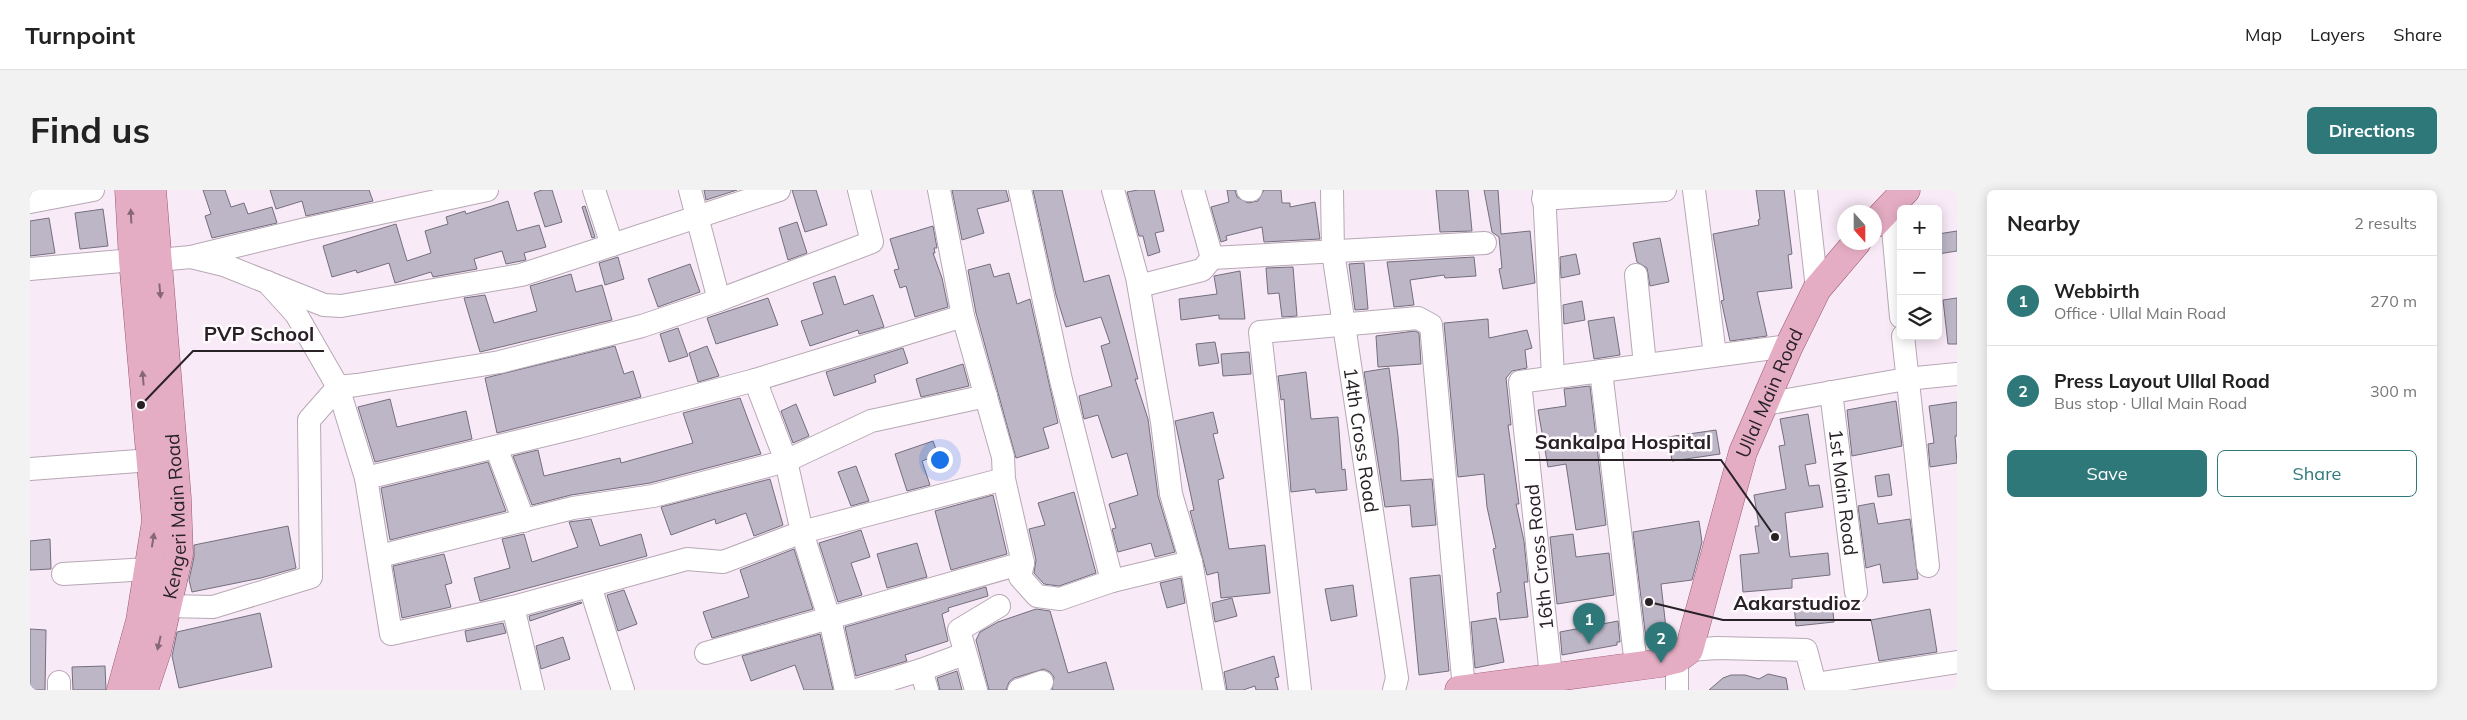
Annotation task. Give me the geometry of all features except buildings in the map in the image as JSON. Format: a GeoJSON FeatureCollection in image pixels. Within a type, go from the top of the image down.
{"type":"FeatureCollection","features":[{"type":"Feature","properties":{"kind":"main road","name":"Kengeri Main Road"},"geometry":{"type":"LineString","coordinates":[[129,190],[145,260],[177,498],[179,554],[157,651],[144,690]]}},
{"type":"Feature","properties":{"kind":"main road","name":"Kengeri Main Road"},"geometry":{"type":"LineString","coordinates":[[121,690],[140,621],[156,521],[151,460],[145,260],[152,190]]}},
{"type":"Feature","properties":{"kind":"main road","name":"Ullal Main Road"},"geometry":{"type":"LineString","coordinates":[[1683,654],[1744,452],[1789,346],[1817,290],[1850,250]]}},
{"type":"Feature","properties":{"kind":"main road"},"geometry":{"type":"LineString","coordinates":[[1462,689],[1661,663],[1683,654]]}},
{"type":"Feature","properties":{"kind":"street"},"geometry":{"type":"LineString","coordinates":[[30,202],[93,190]]}},
{"type":"Feature","properties":{"kind":"street"},"geometry":{"type":"LineString","coordinates":[[30,269],[191,257],[306,229],[487,190]]}},
{"type":"Feature","properties":{"kind":"street"},"geometry":{"type":"LineString","coordinates":[[594,190],[612,244]]}},
{"type":"Feature","properties":{"kind":"street"},"geometry":{"type":"LineString","coordinates":[[690,190],[720,300]]}},
{"type":"Feature","properties":{"kind":"street"},"geometry":{"type":"LineString","coordinates":[[191,257],[224,265],[324,305],[341,306],[521,275],[779,190]]}},
{"type":"Feature","properties":{"kind":"street"},"geometry":{"type":"LineString","coordinates":[[167,606],[214,607],[311,577],[308,420],[338,387],[500,362],[642,326],[720,300],[872,242],[859,190]]}},
{"type":"Feature","properties":{"kind":"street"},"geometry":{"type":"LineString","coordinates":[[939,190],[963,316],[1003,457],[1004,479],[1023,563],[1020,577],[1037,596],[1060,600],[1112,581],[1191,562]]}},
{"type":"Feature","properties":{"kind":"street"},"geometry":{"type":"LineString","coordinates":[[1020,190],[1061,380],[1112,581]]}},
{"type":"Feature","properties":{"kind":"street"},"geometry":{"type":"LineString","coordinates":[[1113,190],[1138,286],[1162,422],[1171,494],[1191,562],[1214,690]]}},
{"type":"Feature","properties":{"kind":"street"},"geometry":{"type":"LineString","coordinates":[[1193,190],[1212,258]]}},
{"type":"Feature","properties":{"kind":"street","name":"14th Cross Road"},"geometry":{"type":"LineString","coordinates":[[1332,190],[1332,252],[1397,678],[1394,690]]}},
{"type":"Feature","properties":{"kind":"street"},"geometry":{"type":"LineString","coordinates":[[1665,190],[1543,195],[1553,377],[1789,346]]}},
{"type":"Feature","properties":{"kind":"street"},"geometry":{"type":"LineString","coordinates":[[1694,190],[1715,355]]}},
{"type":"Feature","properties":{"kind":"street"},"geometry":{"type":"LineString","coordinates":[[1806,190],[1817,290]]}},
{"type":"Feature","properties":{"kind":"street"},"geometry":{"type":"LineString","coordinates":[[1890,207],[1899,295]]}},
{"type":"Feature","properties":{"kind":"street"},"geometry":{"type":"LineString","coordinates":[[1138,286],[1202,270],[1212,258],[1485,243]]}},
{"type":"Feature","properties":{"kind":"street"},"geometry":{"type":"LineString","coordinates":[[1636,275],[1645,365]]}},
{"type":"Feature","properties":{"kind":"street"},"geometry":{"type":"LineString","coordinates":[[267,282],[296,314],[338,387],[366,478],[392,634],[512,607],[687,559],[724,562],[802,532],[1004,479]]}},
{"type":"Feature","properties":{"kind":"street"},"geometry":{"type":"LineString","coordinates":[[366,478],[496,447],[755,380],[963,316]]}},
{"type":"Feature","properties":{"kind":"street"},"geometry":{"type":"LineString","coordinates":[[1300,690],[1260,332],[1418,318],[1431,325],[1462,689]]}},
{"type":"Feature","properties":{"kind":"street"},"geometry":{"type":"LineString","coordinates":[[1902,340],[1928,566]]}},
{"type":"Feature","properties":{"kind":"street"},"geometry":{"type":"LineString","coordinates":[[1602,371],[1636,665]]}},
{"type":"Feature","properties":{"kind":"street"},"geometry":{"type":"LineString","coordinates":[[1765,404],[1906,380],[1957,374]]}},
{"type":"Feature","properties":{"kind":"street","name":"16th Cross Road"},"geometry":{"type":"LineString","coordinates":[[1551,676],[1520,382],[1553,377]]}},
{"type":"Feature","properties":{"kind":"street"},"geometry":{"type":"LineString","coordinates":[[755,380],[786,461],[802,532],[828,617],[846,690]]}},
{"type":"Feature","properties":{"kind":"street","name":"1st Main Road"},"geometry":{"type":"LineString","coordinates":[[1831,392],[1856,592]]}},
{"type":"Feature","properties":{"kind":"street"},"geometry":{"type":"LineString","coordinates":[[380,556],[574,508],[653,496],[786,461],[871,421],[986,396]]}},
{"type":"Feature","properties":{"kind":"street"},"geometry":{"type":"LineString","coordinates":[[496,447],[524,521]]}},
{"type":"Feature","properties":{"kind":"street"},"geometry":{"type":"LineString","coordinates":[[30,469],[151,460]]}},
{"type":"Feature","properties":{"kind":"street"},"geometry":{"type":"LineString","coordinates":[[706,653],[1023,563]]}},
{"type":"Feature","properties":{"kind":"street"},"geometry":{"type":"LineString","coordinates":[[63,574],[149,569]]}},
{"type":"Feature","properties":{"kind":"street"},"geometry":{"type":"LineString","coordinates":[[590,586],[623,690]]}},
{"type":"Feature","properties":{"kind":"street"},"geometry":{"type":"LineString","coordinates":[[976,690],[959,630],[999,606]]}},
{"type":"Feature","properties":{"kind":"street"},"geometry":{"type":"LineString","coordinates":[[512,607],[533,690]]}},
{"type":"Feature","properties":{"kind":"street"},"geometry":{"type":"LineString","coordinates":[[1677,690],[1683,654],[1717,648],[1806,650],[1815,687],[1957,662]]}},
{"type":"Feature","properties":{"kind":"street"},"geometry":{"type":"LineString","coordinates":[[857,690],[924,680],[956,657]]}},
{"type":"Feature","properties":{"kind":"street"},"geometry":{"type":"LineString","coordinates":[[1019,690],[1042,682]]}},
{"type":"Feature","properties":{"kind":"place","name":"PVP School"},"geometry":{"type":"Point","coordinates":[141,405]}},
{"type":"Feature","properties":{"kind":"place","name":"Sankalpa Hospital"},"geometry":{"type":"Point","coordinates":[1775,537]}},
{"type":"Feature","properties":{"kind":"place","name":"Aakarstudioz"},"geometry":{"type":"Point","coordinates":[1649,602]}},
{"type":"Feature","properties":{"kind":"place","name":"Webbirth"},"geometry":{"type":"Point","coordinates":[1589,644]}},
{"type":"Feature","properties":{"kind":"place","name":"Press Layout Ullal Road"},"geometry":{"type":"Point","coordinates":[1661,663]}}]}
